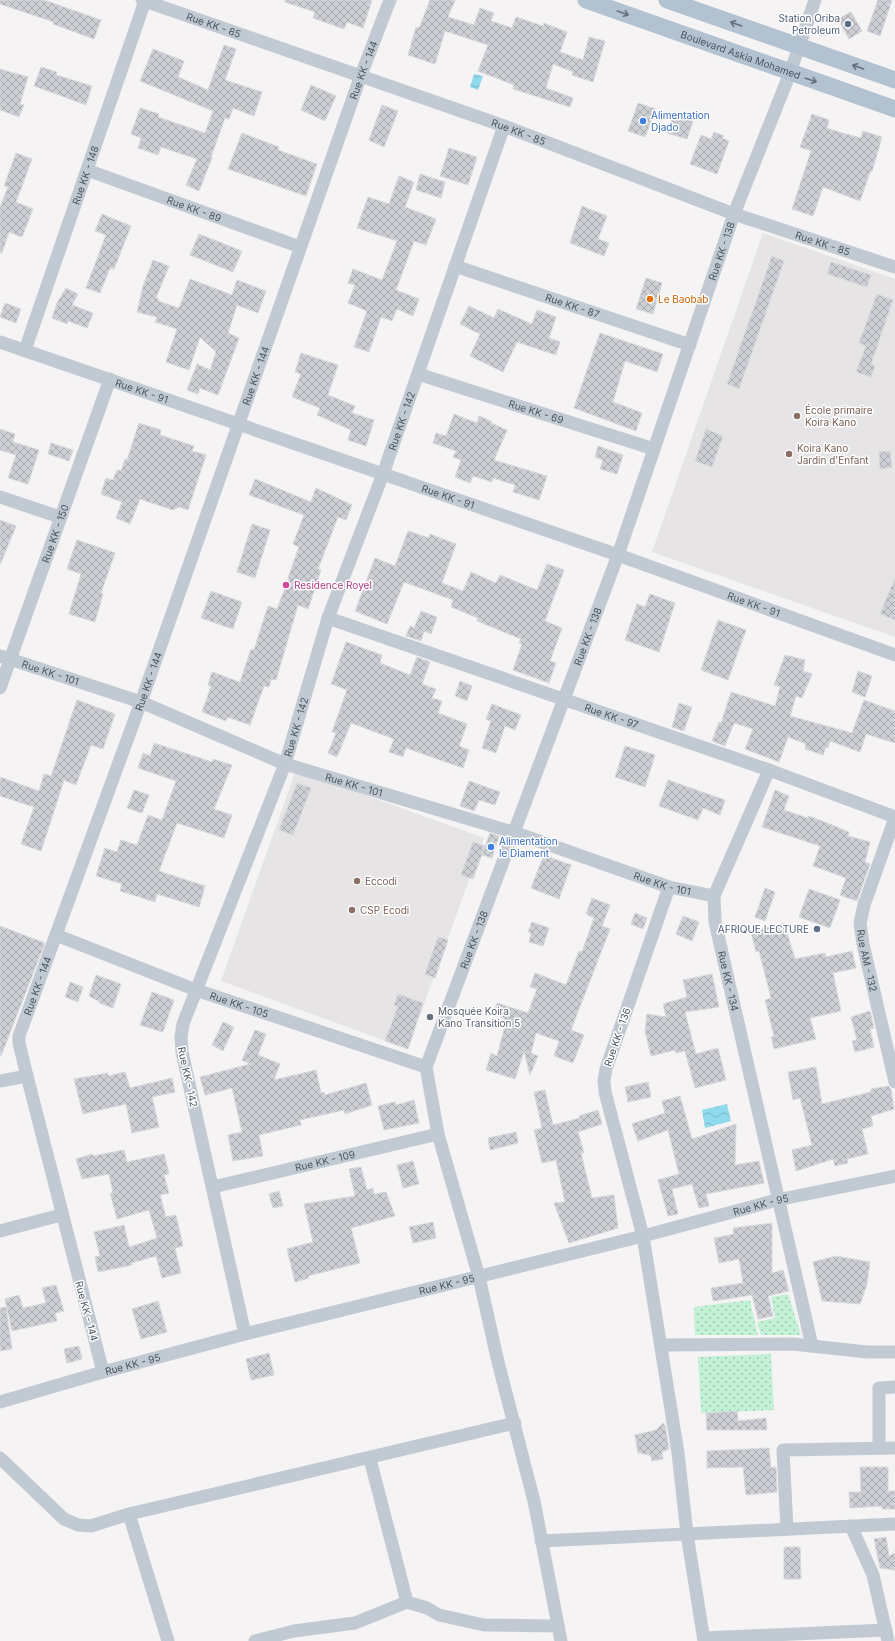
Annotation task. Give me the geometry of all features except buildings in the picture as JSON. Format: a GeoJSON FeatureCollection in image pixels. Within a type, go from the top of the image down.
{"type":"FeatureCollection","features":[{"type":"Feature","properties":{"kind":"main road","name":"Boulevard Askia Mohamed"},"geometry":{"type":"LineString","coordinates":[[586,0],[895,109]]}},
{"type":"Feature","properties":{"kind":"main road"},"geometry":{"type":"LineString","coordinates":[[667,0],[895,80]]}},
{"type":"Feature","properties":{"kind":"street","name":"Rue KK - 144"},"geometry":{"type":"LineString","coordinates":[[103,1372],[61,1215],[19,1043],[19,1036],[141,702],[361,75],[390,0]]}},
{"type":"Feature","properties":{"kind":"street","name":"Rue KK - 138"},"geometry":{"type":"LineString","coordinates":[[426,1067],[516,833],[618,556],[734,214],[790,73],[815,0]]}},
{"type":"Feature","properties":{"kind":"street","name":"Rue KK - 85"},"geometry":{"type":"LineString","coordinates":[[144,1],[361,75],[504,126],[734,214],[895,267]]}},
{"type":"Feature","properties":{"kind":"street","name":"Rue KK - 148"},"geometry":{"type":"LineString","coordinates":[[25,350],[144,1]]}},
{"type":"Feature","properties":{"kind":"street","name":"Rue KK - 142"},"geometry":{"type":"LineString","coordinates":[[245,1334],[182,1052],[181,1037],[183,1024],[285,764],[328,618],[383,474],[504,126]]}},
{"type":"Feature","properties":{"kind":"street","name":"Rue KK - 89"},"geometry":{"type":"LineString","coordinates":[[87,170],[300,247]]}},
{"type":"Feature","properties":{"kind":"street","name":"Rue KK - 87"},"geometry":{"type":"LineString","coordinates":[[455,266],[690,345]]}},
{"type":"Feature","properties":{"kind":"street","name":"Rue KK - 91"},"geometry":{"type":"LineString","coordinates":[[0,342],[618,556],[895,655]]}},
{"type":"Feature","properties":{"kind":"street","name":"Rue KK - 69"},"geometry":{"type":"LineString","coordinates":[[418,374],[654,449]]}},
{"type":"Feature","properties":{"kind":"street","name":"Rue KK - 150"},"geometry":{"type":"LineString","coordinates":[[0,688],[5,658],[60,517],[110,379]]}},
{"type":"Feature","properties":{"kind":"street"},"geometry":{"type":"LineString","coordinates":[[0,496],[60,517]]}},
{"type":"Feature","properties":{"kind":"street","name":"Rue KK - 97"},"geometry":{"type":"LineString","coordinates":[[328,618],[769,770],[895,817]]}},
{"type":"Feature","properties":{"kind":"street","name":"Rue KK - 101"},"geometry":{"type":"LineString","coordinates":[[5,658],[141,702],[285,764],[516,833],[669,887],[714,896]]}},
{"type":"Feature","properties":{"kind":"street","name":"Rue KK - 134"},"geometry":{"type":"LineString","coordinates":[[769,770],[714,896],[715,922],[812,1346]]}},
{"type":"Feature","properties":{"kind":"street","name":"Rue AM - 132"},"geometry":{"type":"LineString","coordinates":[[895,817],[860,923],[863,944],[895,1082]]}},
{"type":"Feature","properties":{"kind":"street","name":"Rue KK - 136"},"geometry":{"type":"LineString","coordinates":[[669,887],[606,1070],[604,1081],[605,1092],[643,1236],[662,1345],[678,1453],[687,1534],[704,1640]]}},
{"type":"Feature","properties":{"kind":"street","name":"Rue KK - 105"},"geometry":{"type":"LineString","coordinates":[[56,935],[196,990],[426,1067]]}},
{"type":"Feature","properties":{"kind":"street"},"geometry":{"type":"LineString","coordinates":[[426,1067],[438,1134],[479,1277],[498,1362],[534,1501],[561,1641]]}},
{"type":"Feature","properties":{"kind":"street"},"geometry":{"type":"LineString","coordinates":[[0,1081],[27,1076]]}},
{"type":"Feature","properties":{"kind":"street","name":"Rue KK - 109"},"geometry":{"type":"LineString","coordinates":[[213,1187],[438,1134]]}},
{"type":"Feature","properties":{"kind":"street","name":"Rue KK - 95"},"geometry":{"type":"LineString","coordinates":[[0,1402],[103,1372],[245,1334],[643,1236],[778,1200],[895,1176]]}},
{"type":"Feature","properties":{"kind":"street"},"geometry":{"type":"LineString","coordinates":[[0,1232],[61,1215]]}},
{"type":"Feature","properties":{"kind":"street"},"geometry":{"type":"LineString","coordinates":[[662,1345],[752,1343],[793,1344],[867,1352],[895,1352]]}},
{"type":"Feature","properties":{"kind":"street"},"geometry":{"type":"LineString","coordinates":[[879,1448],[879,1388],[895,1387]]}},
{"type":"Feature","properties":{"kind":"street"},"geometry":{"type":"LineString","coordinates":[[0,1458],[64,1519],[78,1525],[91,1526],[129,1514],[515,1423]]}},
{"type":"Feature","properties":{"kind":"street"},"geometry":{"type":"LineString","coordinates":[[787,1529],[783,1450],[895,1448]]}},
{"type":"Feature","properties":{"kind":"street"},"geometry":{"type":"LineString","coordinates":[[370,1458],[407,1602]]}},
{"type":"Feature","properties":{"kind":"street"},"geometry":{"type":"LineString","coordinates":[[129,1514],[168,1641]]}},
{"type":"Feature","properties":{"kind":"street"},"geometry":{"type":"LineString","coordinates":[[541,1541],[895,1524]]}},
{"type":"Feature","properties":{"kind":"street"},"geometry":{"type":"LineString","coordinates":[[704,1640],[887,1636],[873,1575],[851,1526]]}},
{"type":"Feature","properties":{"kind":"street"},"geometry":{"type":"LineString","coordinates":[[255,1641],[294,1631],[356,1623],[407,1602],[427,1608],[439,1615],[484,1625],[558,1626]]}},
{"type":"Feature","properties":{"kind":"shaded area","name":"École primaire Koira Kano"},"geometry":{"type":"Polygon","coordinates":[[[763,233],[895,279],[895,637],[652,552],[763,233]]]}},
{"type":"Feature","properties":{"kind":"shaded area","name":"CSP Ecodi"},"geometry":{"type":"Polygon","coordinates":[[[296,770],[484,838],[408,1049],[221,981],[296,770]]]}},
{"type":"Feature","properties":{"kind":"green space"},"geometry":{"type":"Polygon","coordinates":[[[788,1294],[801,1335],[761,1335],[757,1322],[775,1318],[771,1297],[788,1294]]]}},
{"type":"Feature","properties":{"kind":"green space"},"geometry":{"type":"Polygon","coordinates":[[[750,1300],[758,1335],[695,1335],[694,1307],[750,1300]]]}},
{"type":"Feature","properties":{"kind":"green space"},"geometry":{"type":"Polygon","coordinates":[[[771,1354],[774,1410],[701,1413],[698,1357],[771,1354]]]}},
{"type":"Feature","properties":{"kind":"water"},"geometry":{"type":"Polygon","coordinates":[[[474,74],[483,76],[478,90],[470,87],[474,74]]]}},
{"type":"Feature","properties":{"kind":"water"},"geometry":{"type":"Polygon","coordinates":[[[727,1104],[731,1121],[705,1128],[702,1110],[727,1104]]]}},
{"type":"Feature","properties":{"kind":"place","name":"Station Oriba Petroleum"},"geometry":{"type":"Point","coordinates":[848,24]}},
{"type":"Feature","properties":{"kind":"place","name":"Alimentation Djado"},"geometry":{"type":"Point","coordinates":[643,121]}},
{"type":"Feature","properties":{"kind":"place","name":"Le Baobab"},"geometry":{"type":"Point","coordinates":[650,299]}},
{"type":"Feature","properties":{"kind":"place","name":"École primaire Koira Kano"},"geometry":{"type":"Point","coordinates":[797,416]}},
{"type":"Feature","properties":{"kind":"place","name":"Koira Kano Jardin d'Enfant"},"geometry":{"type":"Point","coordinates":[789,454]}},
{"type":"Feature","properties":{"kind":"place","name":"Residence Royel"},"geometry":{"type":"Point","coordinates":[286,585]}},
{"type":"Feature","properties":{"kind":"place","name":"Alimentation le Diament"},"geometry":{"type":"Point","coordinates":[491,847]}},
{"type":"Feature","properties":{"kind":"place","name":"Eccodi"},"geometry":{"type":"Point","coordinates":[357,881]}},
{"type":"Feature","properties":{"kind":"place","name":"CSP Ecodi"},"geometry":{"type":"Point","coordinates":[352,910]}},
{"type":"Feature","properties":{"kind":"place","name":"AFRIQUE LECTURE"},"geometry":{"type":"Point","coordinates":[817,929]}},
{"type":"Feature","properties":{"kind":"place","name":"Mosquée Koira Kano Transition 5"},"geometry":{"type":"Point","coordinates":[430,1017]}}]}
